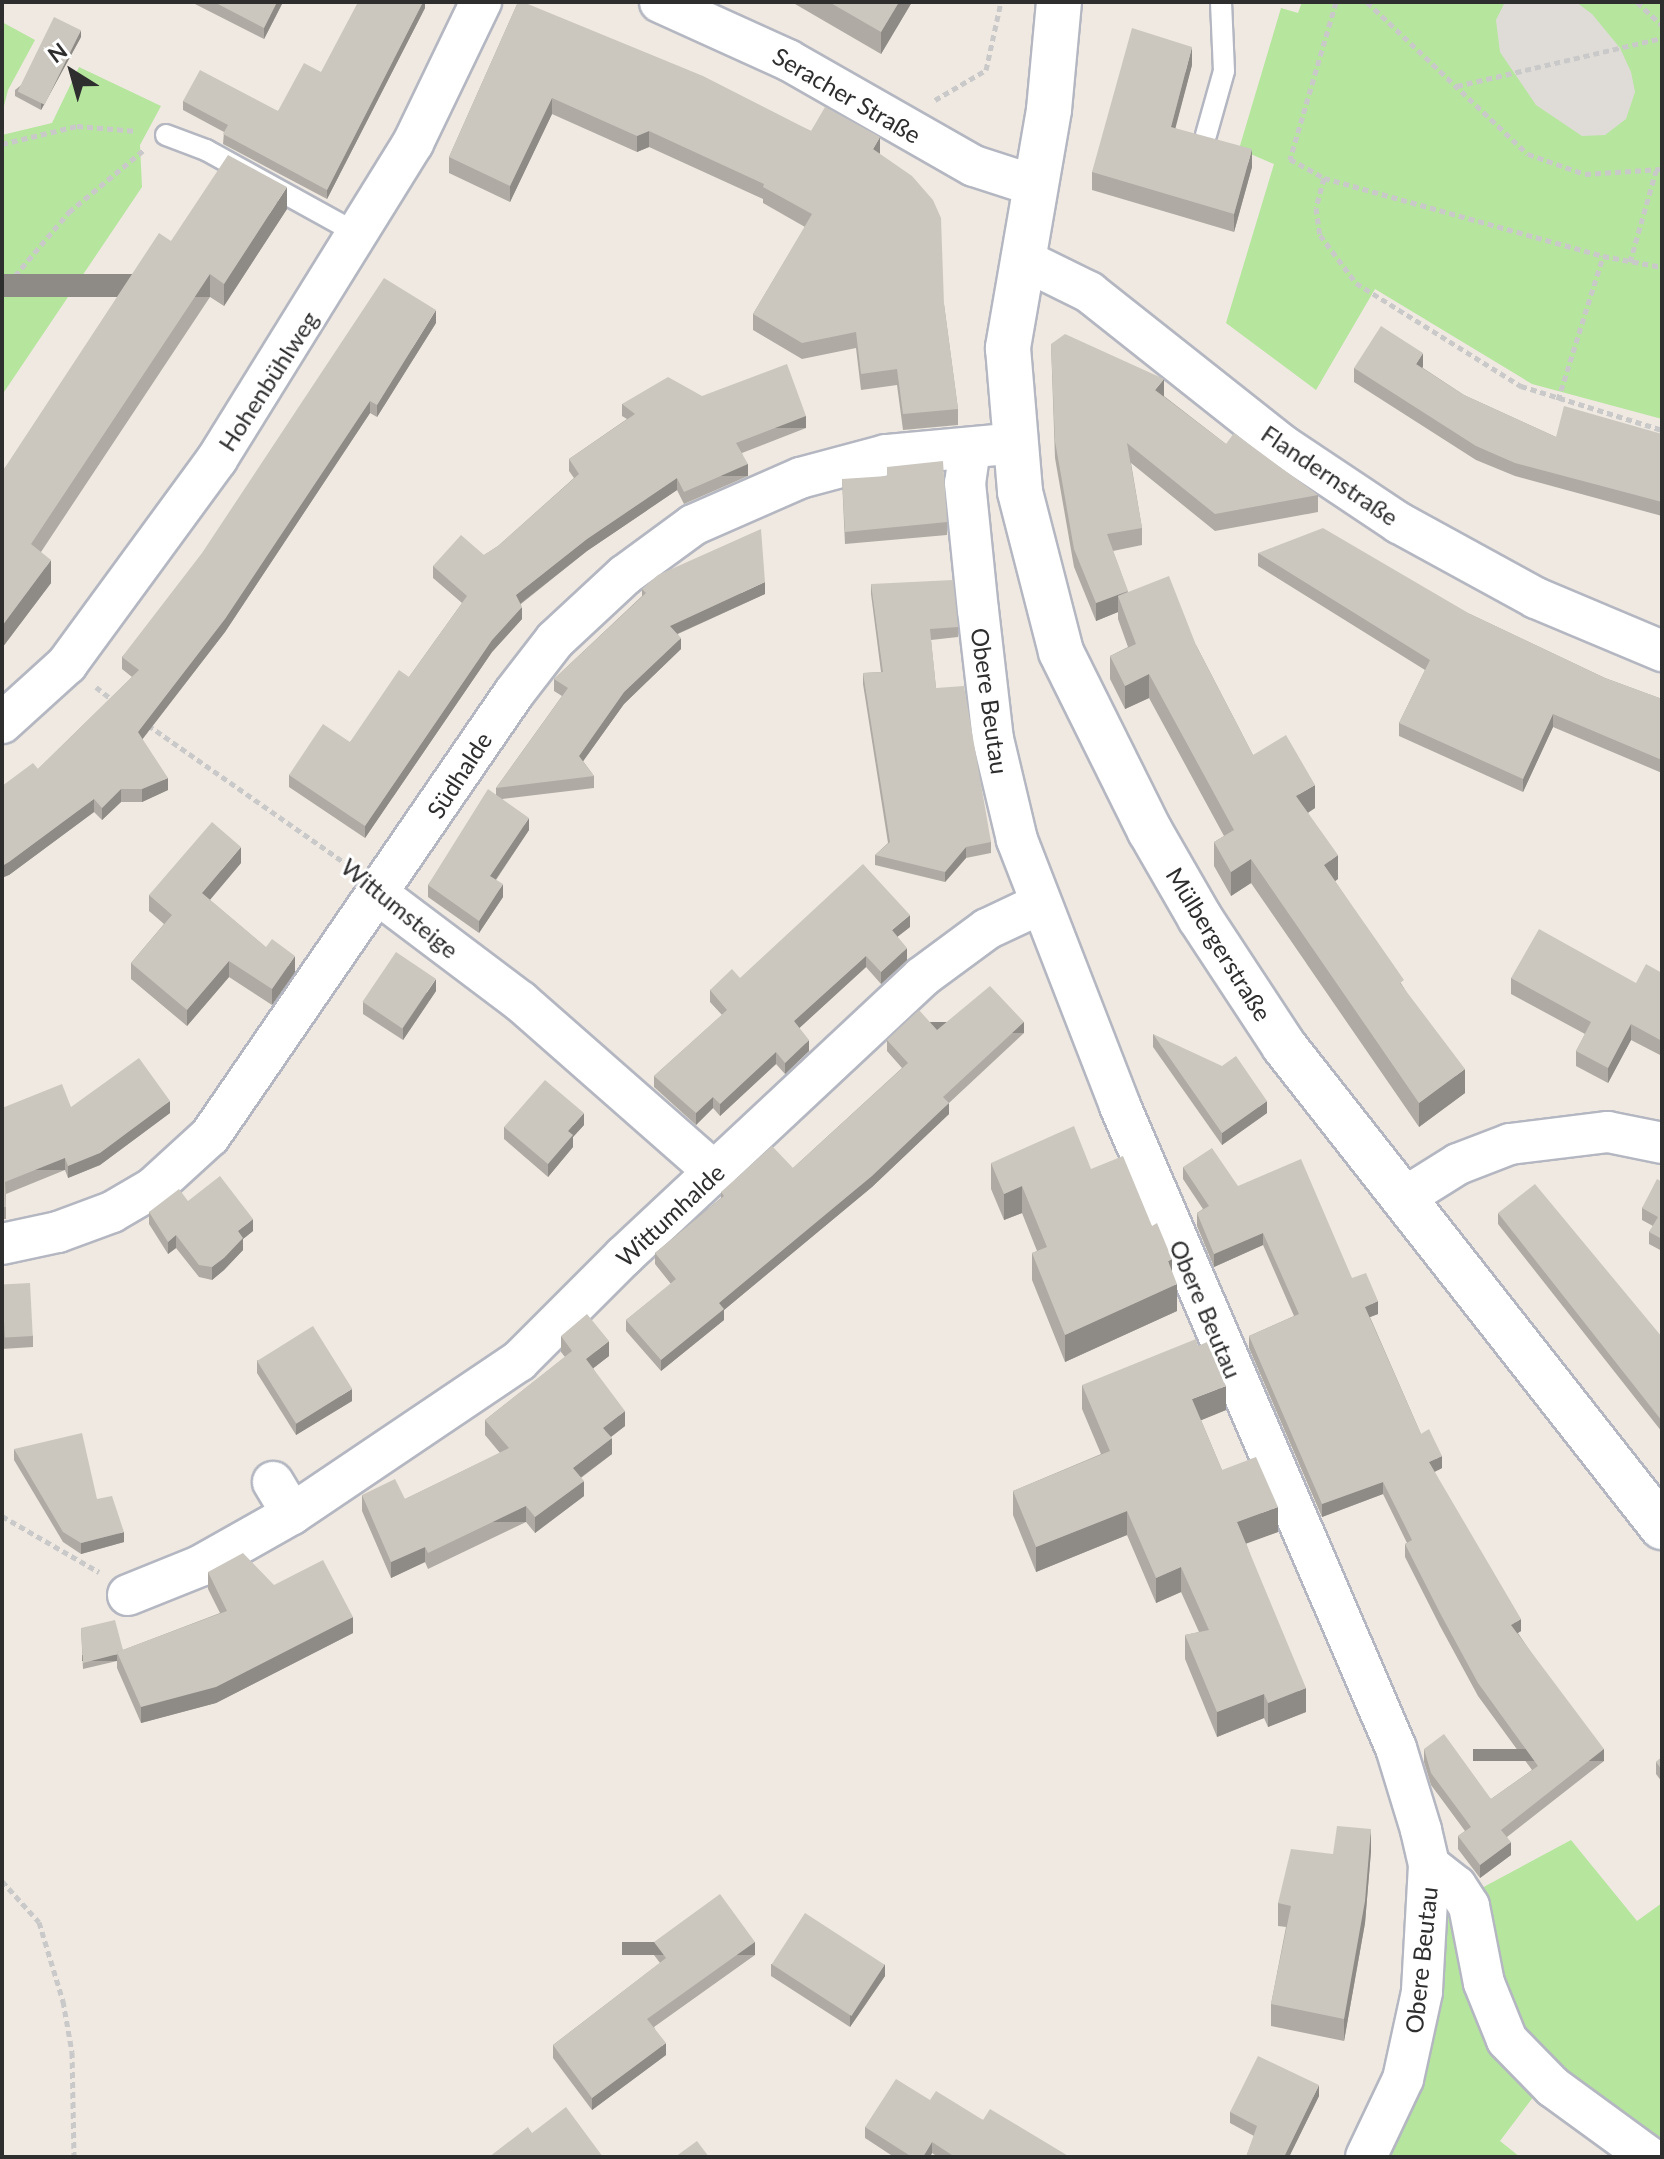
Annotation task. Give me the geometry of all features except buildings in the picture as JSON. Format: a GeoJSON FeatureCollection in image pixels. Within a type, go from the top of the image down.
{"type":"FeatureCollection","features":[{"type":"Feature","properties":{"kind":"street","name":"Hohenbühlweg"},"geometry":{"type":"LineString","coordinates":[[2,723],[67,664],[217,459],[360,235],[435,102],[481,2]]}},
{"type":"Feature","properties":{"kind":"street","name":"Seracher Straße"},"geometry":{"type":"LineString","coordinates":[[660,2],[788,60],[974,166],[1036,186]]}},
{"type":"Feature","properties":{"kind":"street","name":"Mülbergerstraße"},"geometry":{"type":"LineString","coordinates":[[1059,2],[1036,186],[991,446],[1047,608],[1096,729],[1228,964],[1402,1199],[1662,1527]]}},
{"type":"Feature","properties":{"kind":"street","name":"Flandernstraße"},"geometry":{"type":"LineString","coordinates":[[1022,259],[1089,292],[1282,445],[1399,523],[1536,598],[1662,651]]}},
{"type":"Feature","properties":{"kind":"street","name":"Südhalde"},"geometry":{"type":"LineString","coordinates":[[2,1244],[68,1229],[112,1212],[153,1188],[193,1155],[256,1076],[534,665],[580,615],[658,550],[721,511],[800,478],[886,455],[991,446]]}},
{"type":"Feature","properties":{"kind":"street","name":"Obere Beutau"},"geometry":{"type":"LineString","coordinates":[[991,446],[965,483],[993,739],[1038,905],[1253,1421],[1396,1748],[1429,1865],[1429,1930],[1411,2053],[1366,2157]]}},
{"type":"Feature","properties":{"kind":"street","name":"Wittumsteige"},"geometry":{"type":"LineString","coordinates":[[378,894],[520,1001],[716,1173]]}},
{"type":"Feature","properties":{"kind":"street","name":"Wittumhalde"},"geometry":{"type":"LineString","coordinates":[[128,1595],[200,1566],[282,1498],[519,1361],[945,958],[987,929],[1038,905]]}},
{"type":"Feature","properties":{"kind":"street"},"geometry":{"type":"LineString","coordinates":[[1402,1199],[1458,1164],[1510,1144],[1608,1132],[1662,1143]]}},
{"type":"Feature","properties":{"kind":"street"},"geometry":{"type":"LineString","coordinates":[[1429,1865],[1456,1886],[1469,1906],[1484,1983],[1507,2040],[1553,2087],[1649,2157]]}},
{"type":"Feature","properties":{"kind":"lane"},"geometry":{"type":"LineString","coordinates":[[1206,135],[1224,71],[1221,2]]}},
{"type":"Feature","properties":{"kind":"lane"},"geometry":{"type":"LineString","coordinates":[[166,135],[206,150],[360,235]]}},
{"type":"Feature","properties":{"kind":"path"},"geometry":{"type":"LineString","coordinates":[[908,130],[912,104],[937,100],[986,70],[1001,2]]}},
{"type":"Feature","properties":{"kind":"path"},"geometry":{"type":"LineString","coordinates":[[1336,2],[1290,159],[1324,178],[1603,256],[1662,267]]}},
{"type":"Feature","properties":{"kind":"path"},"geometry":{"type":"LineString","coordinates":[[1367,2],[1457,86],[1510,141],[1547,164],[1585,174],[1659,170],[1630,263]]}},
{"type":"Feature","properties":{"kind":"path"},"geometry":{"type":"LineString","coordinates":[[1637,2],[1662,25]]}},
{"type":"Feature","properties":{"kind":"path"},"geometry":{"type":"LineString","coordinates":[[1457,86],[1662,38]]}},
{"type":"Feature","properties":{"kind":"path"},"geometry":{"type":"LineString","coordinates":[[2,144],[77,126],[166,135]]}},
{"type":"Feature","properties":{"kind":"path"},"geometry":{"type":"LineString","coordinates":[[2,291],[84,197],[166,135]]}},
{"type":"Feature","properties":{"kind":"path"},"geometry":{"type":"LineString","coordinates":[[1324,178],[1316,208],[1320,235],[1356,283],[1521,386],[1662,430]]}},
{"type":"Feature","properties":{"kind":"path"},"geometry":{"type":"LineString","coordinates":[[1558,400],[1603,256]]}},
{"type":"Feature","properties":{"kind":"path"},"geometry":{"type":"LineString","coordinates":[[67,664],[116,703]]}},
{"type":"Feature","properties":{"kind":"path","name":"Wittumsteige"},"geometry":{"type":"LineString","coordinates":[[142,721],[360,873],[378,894]]}},
{"type":"Feature","properties":{"kind":"path"},"geometry":{"type":"LineString","coordinates":[[2,1516],[128,1595]]}},
{"type":"Feature","properties":{"kind":"path"},"geometry":{"type":"LineString","coordinates":[[2,1881],[39,1922],[63,2001],[72,2052],[74,2157]]}},
{"type":"Feature","properties":{"kind":"green space"},"geometry":{"type":"Polygon","coordinates":[[[1302,2],[1662,2],[1662,419],[1532,384],[1375,289],[1316,390],[1226,323],[1274,164],[1239,149],[1281,8],[1298,13],[1302,2]]]}},
{"type":"Feature","properties":{"kind":"green space"},"geometry":{"type":"Polygon","coordinates":[[[2,22],[35,40],[8,90],[2,114],[2,22]]]}},
{"type":"Feature","properties":{"kind":"green space"},"geometry":{"type":"Polygon","coordinates":[[[79,67],[161,106],[140,145],[142,187],[2,395],[2,135],[52,123],[79,67]]]}},
{"type":"Feature","properties":{"kind":"green space"},"geometry":{"type":"Polygon","coordinates":[[[1571,1840],[1637,1921],[1662,1903],[1662,2151],[1537,2092],[1500,2141],[1520,2157],[1379,2157],[1444,1920],[1478,1890],[1571,1840]]]}},
{"type":"Feature","properties":{"kind":"shaded area"},"geometry":{"type":"Polygon","coordinates":[[[1505,2],[1576,2],[1592,14],[1620,48],[1631,72],[1635,92],[1626,119],[1605,135],[1582,136],[1536,105],[1500,52],[1496,20],[1505,2]]]}}]}
